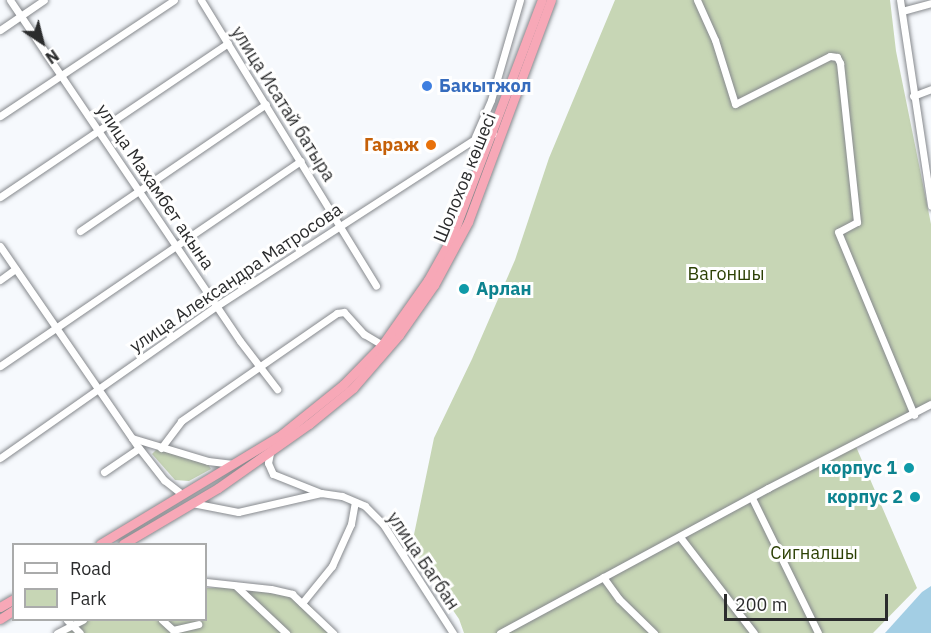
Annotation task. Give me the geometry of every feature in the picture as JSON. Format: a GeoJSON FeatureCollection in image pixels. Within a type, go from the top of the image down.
{"type":"FeatureCollection","features":[{"type":"Feature","properties":{"kind":"highway","name":"Шолохов көшесі"},"geometry":{"type":"LineString","coordinates":[[182,494],[282,434],[343,385],[382,345],[422,289],[451,239],[493,134],[542,0]]}},
{"type":"Feature","properties":{"kind":"highway","name":"Шолохов көшесі"},"geometry":{"type":"LineString","coordinates":[[125,543],[270,453],[332,406],[359,381],[416,313],[436,282],[468,222],[551,0]]}},
{"type":"Feature","properties":{"kind":"highway"},"geometry":{"type":"LineString","coordinates":[[102,543],[182,494],[192,502]]}},
{"type":"Feature","properties":{"kind":"street","name":"улица Махамбет акына"},"geometry":{"type":"LineString","coordinates":[[10,0],[260,369],[277,389]]}},
{"type":"Feature","properties":{"kind":"street"},"geometry":{"type":"LineString","coordinates":[[0,30],[44,0]]}},
{"type":"Feature","properties":{"kind":"street"},"geometry":{"type":"LineString","coordinates":[[0,116],[174,0]]}},
{"type":"Feature","properties":{"kind":"street","name":"улица Исатай батыра"},"geometry":{"type":"LineString","coordinates":[[201,0],[341,226],[375,286]]}},
{"type":"Feature","properties":{"kind":"street"},"geometry":{"type":"LineString","coordinates":[[474,139],[491,100],[520,0]]}},
{"type":"Feature","properties":{"kind":"street"},"geometry":{"type":"LineString","coordinates":[[697,0],[715,40],[735,104],[830,56],[837,57],[840,63],[856,222],[838,232],[914,415]]}},
{"type":"Feature","properties":{"kind":"street"},"geometry":{"type":"LineString","coordinates":[[900,0],[931,206]]}},
{"type":"Feature","properties":{"kind":"street"},"geometry":{"type":"LineString","coordinates":[[902,11],[931,3]]}},
{"type":"Feature","properties":{"kind":"street"},"geometry":{"type":"LineString","coordinates":[[0,197],[228,43]]}},
{"type":"Feature","properties":{"kind":"street"},"geometry":{"type":"LineString","coordinates":[[914,96],[931,89]]}},
{"type":"Feature","properties":{"kind":"street"},"geometry":{"type":"LineString","coordinates":[[80,231],[266,104]]}},
{"type":"Feature","properties":{"kind":"street","name":"улица Александра Матросова"},"geometry":{"type":"LineString","coordinates":[[0,458],[218,305],[474,139],[484,133],[493,134]]}},
{"type":"Feature","properties":{"kind":"street"},"geometry":{"type":"LineString","coordinates":[[922,158],[931,158]]}},
{"type":"Feature","properties":{"kind":"street"},"geometry":{"type":"LineString","coordinates":[[0,366],[301,161]]}},
{"type":"Feature","properties":{"kind":"street"},"geometry":{"type":"LineString","coordinates":[[0,246],[132,438],[164,480],[182,494]]}},
{"type":"Feature","properties":{"kind":"street"},"geometry":{"type":"LineString","coordinates":[[0,280],[15,269]]}},
{"type":"Feature","properties":{"kind":"street"},"geometry":{"type":"LineString","coordinates":[[160,448],[181,421],[260,369],[337,314],[344,312],[364,334],[382,345]]}},
{"type":"Feature","properties":{"kind":"street"},"geometry":{"type":"LineString","coordinates":[[500,633],[931,404]]}},
{"type":"Feature","properties":{"kind":"street"},"geometry":{"type":"LineString","coordinates":[[132,438],[208,461],[235,464]]}},
{"type":"Feature","properties":{"kind":"street"},"geometry":{"type":"LineString","coordinates":[[104,472],[140,448]]}},
{"type":"Feature","properties":{"kind":"street"},"geometry":{"type":"LineString","coordinates":[[270,453],[268,463],[273,474],[321,493]]}},
{"type":"Feature","properties":{"kind":"street","name":"улица Багбан"},"geometry":{"type":"LineString","coordinates":[[192,502],[238,512],[321,493],[342,496],[365,506],[383,524],[453,633]]}},
{"type":"Feature","properties":{"kind":"street"},"geometry":{"type":"LineString","coordinates":[[752,498],[818,633]]}},
{"type":"Feature","properties":{"kind":"street"},"geometry":{"type":"LineString","coordinates":[[302,603],[332,566],[351,524],[355,502]]}},
{"type":"Feature","properties":{"kind":"street"},"geometry":{"type":"LineString","coordinates":[[680,537],[753,633]]}},
{"type":"Feature","properties":{"kind":"street"},"geometry":{"type":"LineString","coordinates":[[603,577],[619,599],[654,633]]}},
{"type":"Feature","properties":{"kind":"street"},"geometry":{"type":"LineString","coordinates":[[207,582],[292,594],[333,633]]}},
{"type":"Feature","properties":{"kind":"street"},"geometry":{"type":"LineString","coordinates":[[235,585],[286,633]]}},
{"type":"Feature","properties":{"kind":"street"},"geometry":{"type":"LineString","coordinates":[[163,621],[173,630],[186,631],[198,624]]}},
{"type":"Feature","properties":{"kind":"street"},"geometry":{"type":"LineString","coordinates":[[57,633],[70,622],[80,633]]}},
{"type":"Feature","properties":{"kind":"green space","name":"Вагоншы"},"geometry":{"type":"Polygon","coordinates":[[[615,0],[890,0],[896,51],[931,224],[931,401],[854,442],[917,588],[873,633],[464,633],[459,619],[411,549],[434,438],[472,359],[515,260],[549,158],[615,0]]]}},
{"type":"Feature","properties":{"kind":"green space"},"geometry":{"type":"Polygon","coordinates":[[[157,449],[208,464],[211,469],[189,481],[175,480],[152,454],[157,449]]]}},
{"type":"Feature","properties":{"kind":"green space"},"geometry":{"type":"Polygon","coordinates":[[[236,587],[304,599],[335,633],[58,633],[88,621],[207,621],[207,588],[236,587]]]}},
{"type":"Feature","properties":{"kind":"water"},"geometry":{"type":"Polygon","coordinates":[[[931,586],[931,633],[885,633],[922,592],[931,586]]]}},
{"type":"Feature","properties":{"kind":"place","name":"Бакытжол"},"geometry":{"type":"Point","coordinates":[427,86]}},
{"type":"Feature","properties":{"kind":"place","name":"Гараж"},"geometry":{"type":"Point","coordinates":[431,145]}},
{"type":"Feature","properties":{"kind":"place","name":"Арлан"},"geometry":{"type":"Point","coordinates":[464,289]}},
{"type":"Feature","properties":{"kind":"place","name":"корпус 1"},"geometry":{"type":"Point","coordinates":[909,468]}},
{"type":"Feature","properties":{"kind":"place","name":"корпус 2"},"geometry":{"type":"Point","coordinates":[915,497]}},
{"type":"Feature","properties":{"kind":"park label","name":"Сигналшы"},"geometry":{"type":"Point","coordinates":[814,553]}}]}
